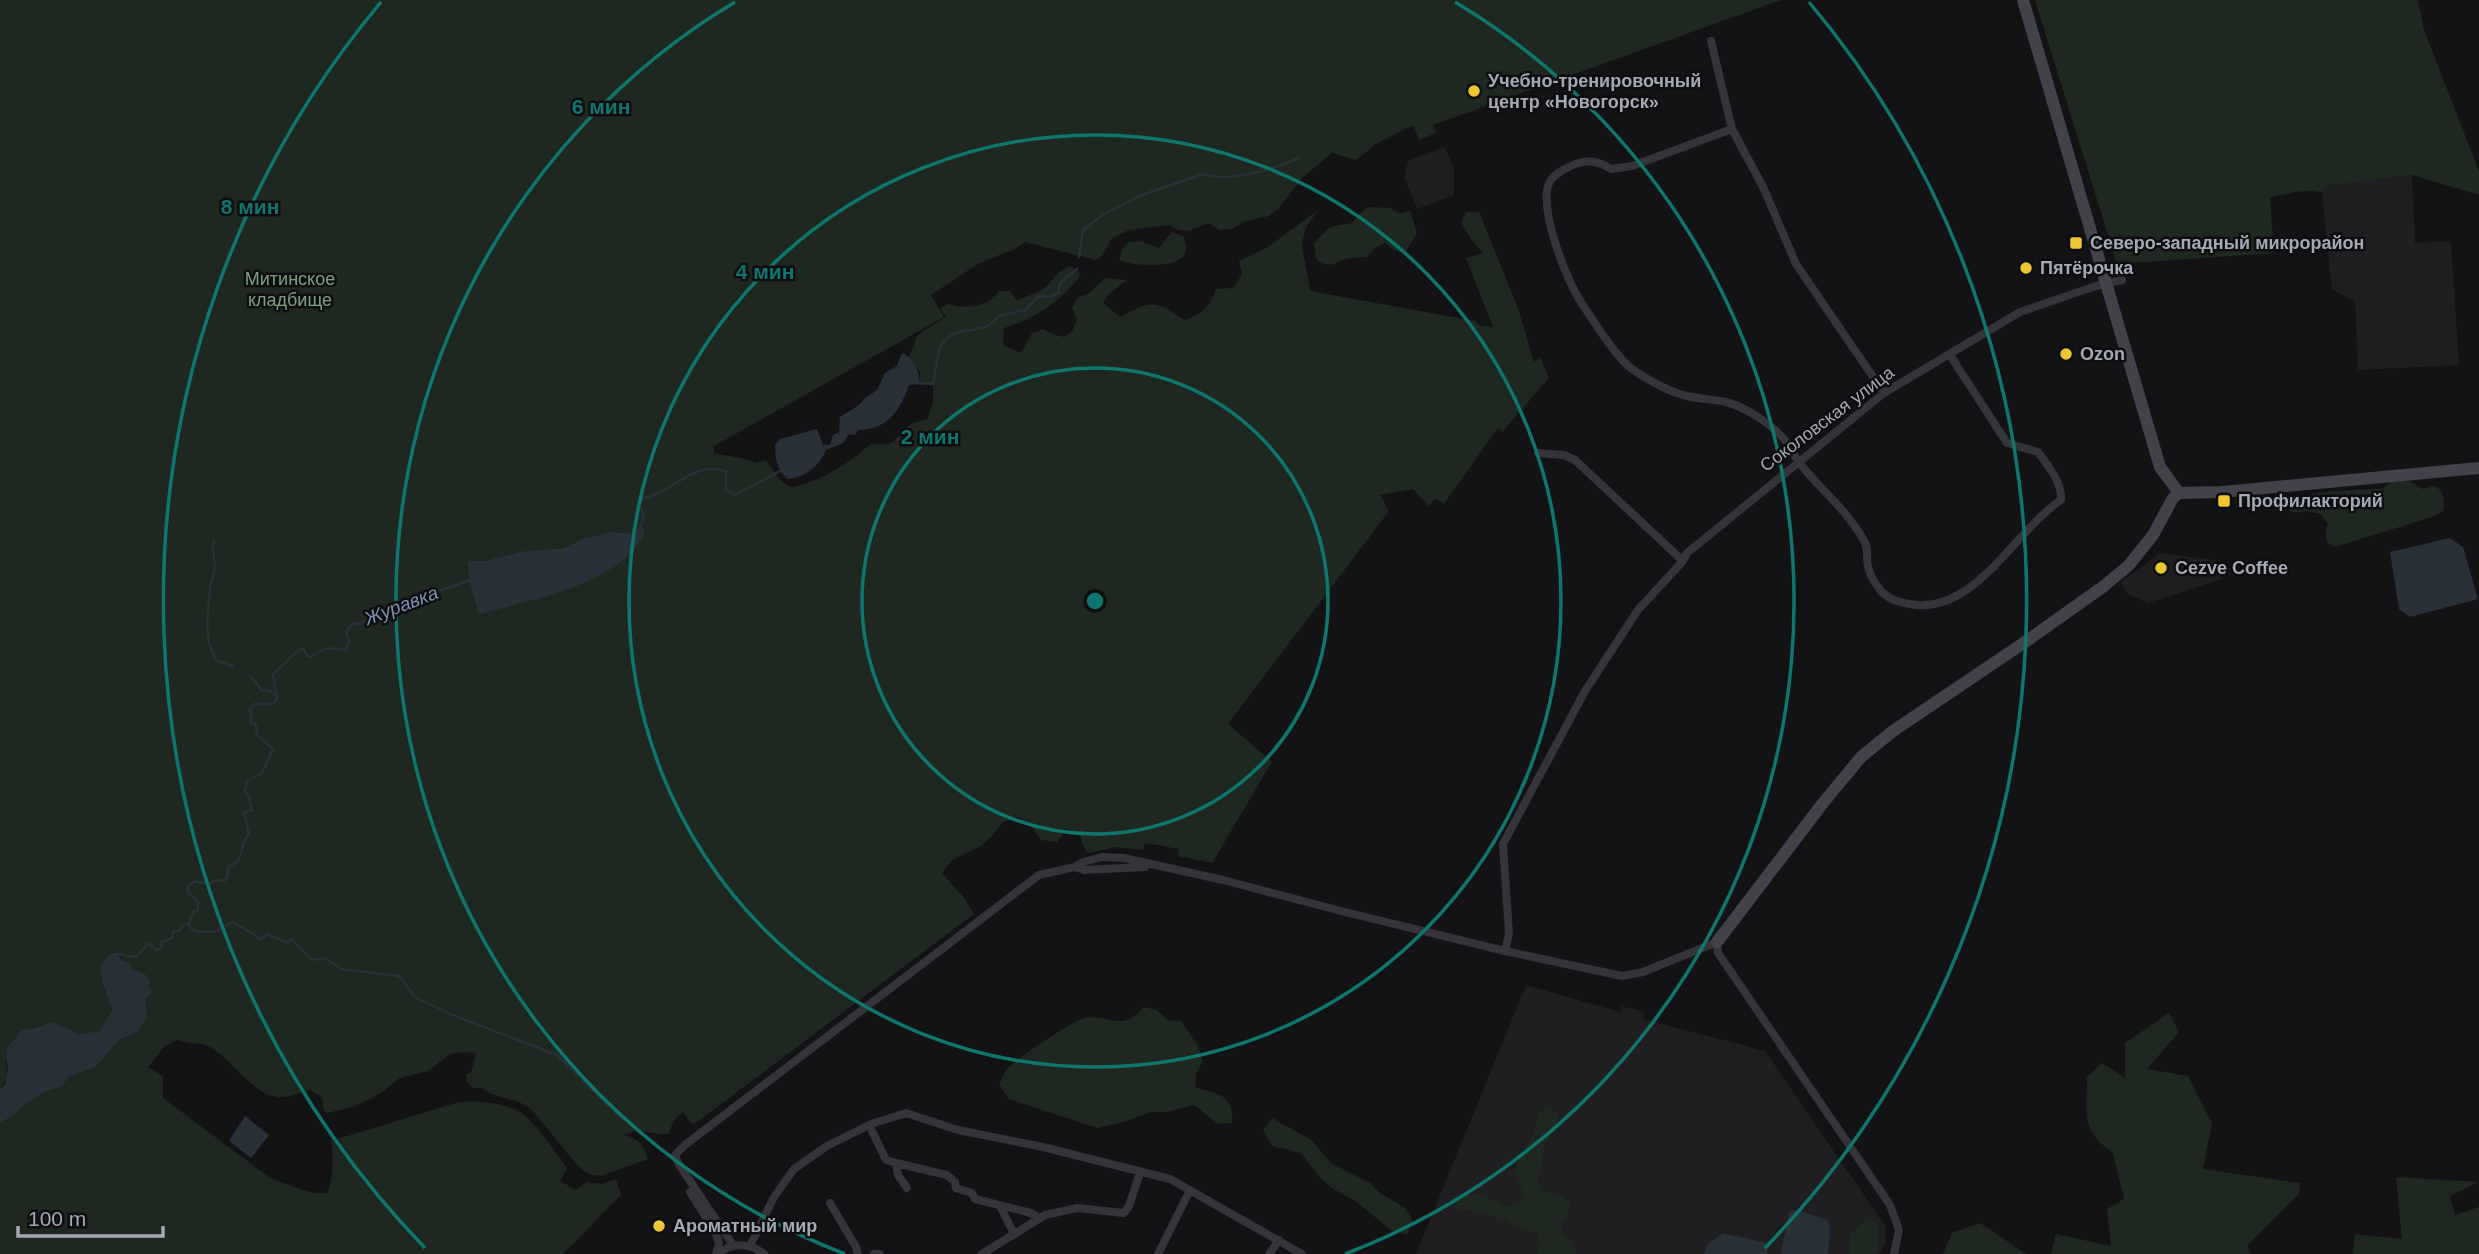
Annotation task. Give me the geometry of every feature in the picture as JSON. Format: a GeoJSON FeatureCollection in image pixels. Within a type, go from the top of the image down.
{"type":"FeatureCollection","features":[{"type":"Feature","properties":{"kind":"street"},"geometry":{"type":"LineString","coordinates":[[2023,0],[2160,467],[2179,493]]}},
{"type":"Feature","properties":{"kind":"street"},"geometry":{"type":"LineString","coordinates":[[1710,41],[1732,129],[1764,189],[1796,264],[1884,393]]}},
{"type":"Feature","properties":{"kind":"street"},"geometry":{"type":"LineString","coordinates":[[1732,129],[1632,166],[1611,169],[1603,164],[1581,161],[1562,170],[1550,181],[1547,211],[1576,294],[1632,369],[1669,390],[1700,400],[1728,402],[1765,421],[1787,442],[1798,461],[1842,509],[1865,542],[1869,573],[1886,597],[1910,605],[1930,605],[1955,597],[1976,583],[2035,522],[2061,500],[2062,491],[2038,452],[2007,443],[1950,355]]}},
{"type":"Feature","properties":{"kind":"street","name":"Соколовская улица"},"geometry":{"type":"LineString","coordinates":[[1505,951],[1508,933],[1503,844],[1585,691],[1638,610],[1683,561],[1687,553],[1884,393],[2020,312],[2122,280]]}},
{"type":"Feature","properties":{"kind":"street"},"geometry":{"type":"LineString","coordinates":[[1538,453],[1564,455],[1576,460],[1683,561]]}},
{"type":"Feature","properties":{"kind":"street"},"geometry":{"type":"LineString","coordinates":[[733,1245],[677,1163],[675,1155],[1040,875],[1075,867],[1084,870],[1155,866],[1223,880],[1505,951],[1622,976],[1643,972],[1717,942],[1861,757],[1893,731],[2112,579],[2145,547],[2158,528],[2168,505],[2179,493],[2222,492],[2479,468]]}},
{"type":"Feature","properties":{"kind":"street"},"geometry":{"type":"LineString","coordinates":[[1717,942],[1718,953],[1890,1205],[1899,1230],[1894,1254]]}},
{"type":"Feature","properties":{"kind":"street"},"geometry":{"type":"LineString","coordinates":[[750,1246],[774,1197],[794,1169],[827,1146],[871,1124],[906,1113],[958,1130],[1043,1147],[1170,1179],[1302,1254]]}},
{"type":"Feature","properties":{"kind":"street"},"geometry":{"type":"LineString","coordinates":[[872,1131],[887,1160],[947,1175],[955,1182],[956,1188],[972,1193],[975,1199],[1031,1213],[1040,1218]]}},
{"type":"Feature","properties":{"kind":"street"},"geometry":{"type":"LineString","coordinates":[[685,1145],[671,1151],[670,1158],[716,1234],[719,1243],[717,1254]]}},
{"type":"Feature","properties":{"kind":"street"},"geometry":{"type":"LineString","coordinates":[[896,1163],[898,1175],[907,1188]]}},
{"type":"Feature","properties":{"kind":"street"},"geometry":{"type":"LineString","coordinates":[[982,1254],[1040,1218],[1077,1208],[1124,1213],[1140,1173]]}},
{"type":"Feature","properties":{"kind":"street"},"geometry":{"type":"LineString","coordinates":[[1158,1254],[1190,1190]]}},
{"type":"Feature","properties":{"kind":"street"},"geometry":{"type":"LineString","coordinates":[[830,1203],[858,1254]]}},
{"type":"Feature","properties":{"kind":"street"},"geometry":{"type":"LineString","coordinates":[[1000,1206],[1014,1234]]}},
{"type":"Feature","properties":{"kind":"street"},"geometry":{"type":"LineString","coordinates":[[1269,1254],[1279,1240]]}},
{"type":"Feature","properties":{"kind":"street"},"geometry":{"type":"LineString","coordinates":[[717,1254],[733,1245],[750,1246],[764,1254]]}},
{"type":"Feature","properties":{"kind":"street"},"geometry":{"type":"LineString","coordinates":[[874,1254],[880,1254]]}},
{"type":"Feature","properties":{"kind":"shaded area"},"geometry":{"type":"Polygon","coordinates":[[[1445,147],[1454,169],[1454,195],[1417,209],[1404,177],[1408,161],[1445,147]]]}},
{"type":"Feature","properties":{"kind":"shaded area"},"geometry":{"type":"Polygon","coordinates":[[[2412,175],[2415,243],[2451,241],[2459,365],[2358,370],[2355,302],[2332,289],[2322,193],[2324,186],[2412,175]]]}},
{"type":"Feature","properties":{"kind":"shaded area"},"geometry":{"type":"Polygon","coordinates":[[[902,353],[916,366],[919,384],[909,385],[897,411],[877,427],[858,430],[855,435],[849,434],[843,443],[826,450],[816,466],[806,473],[788,479],[777,464],[775,445],[780,439],[817,429],[823,445],[830,445],[833,435],[839,432],[840,417],[877,390],[885,373],[897,366],[902,353]]]}},
{"type":"Feature","properties":{"kind":"shaded area"},"geometry":{"type":"Polygon","coordinates":[[[642,526],[645,533],[633,551],[619,564],[601,574],[561,591],[479,614],[469,580],[467,561],[484,561],[524,551],[563,548],[585,538],[610,532],[629,533],[642,526]]]}},
{"type":"Feature","properties":{"kind":"shaded area"},"geometry":{"type":"Polygon","coordinates":[[[2450,538],[2463,547],[2478,599],[2410,617],[2399,609],[2390,552],[2450,538]]]}},
{"type":"Feature","properties":{"kind":"shaded area"},"geometry":{"type":"Polygon","coordinates":[[[2160,553],[2215,560],[2222,579],[2148,603],[2127,593],[2121,582],[2160,553]]]}},
{"type":"Feature","properties":{"kind":"shaded area"},"geometry":{"type":"Polygon","coordinates":[[[116,952],[122,960],[129,962],[131,969],[145,974],[150,980],[148,987],[153,992],[146,998],[147,1018],[137,1033],[120,1039],[95,1068],[68,1077],[63,1086],[45,1092],[0,1123],[0,1089],[5,1084],[8,1069],[8,1047],[22,1030],[51,1022],[78,1035],[99,1031],[112,1011],[101,970],[107,956],[116,952]]]}},
{"type":"Feature","properties":{"kind":"shaded area"},"geometry":{"type":"Polygon","coordinates":[[[1526,985],[1620,1012],[1622,1006],[1644,1012],[1643,1019],[1765,1051],[1886,1227],[1885,1245],[1879,1254],[1416,1254],[1526,985]]]}},
{"type":"Feature","properties":{"kind":"shaded area"},"geometry":{"type":"Polygon","coordinates":[[[245,1116],[269,1135],[251,1158],[229,1141],[245,1116]]]}},
{"type":"Feature","properties":{"kind":"shaded area"},"geometry":{"type":"Polygon","coordinates":[[[1795,1210],[1828,1220],[1828,1254],[1781,1254],[1789,1212],[1795,1210]]]}},
{"type":"Feature","properties":{"kind":"shaded area"},"geometry":{"type":"Polygon","coordinates":[[[1723,1233],[1766,1243],[1768,1254],[1704,1254],[1707,1245],[1723,1233]]]}},
{"type":"Feature","properties":{"kind":"green space","name":"Митинское кладбище"},"geometry":{"type":"Polygon","coordinates":[[[0,0],[1781,0],[1433,125],[1436,133],[1419,140],[1413,125],[1376,144],[1356,160],[1332,153],[1303,177],[1279,208],[1269,216],[1244,222],[1232,229],[1219,230],[1209,223],[1188,231],[1169,225],[1129,230],[1111,239],[1103,255],[1096,260],[1025,242],[1015,249],[979,263],[931,295],[944,317],[714,446],[714,453],[755,463],[766,460],[779,479],[790,487],[811,482],[843,465],[870,444],[890,443],[910,425],[927,419],[933,403],[933,384],[919,384],[920,372],[909,355],[916,336],[946,317],[940,308],[948,304],[976,306],[988,301],[999,291],[1010,291],[1017,300],[1041,290],[1070,266],[1081,274],[1074,283],[1047,307],[1004,328],[1003,345],[1021,353],[1032,333],[1043,329],[1064,337],[1073,330],[1077,319],[1072,308],[1077,298],[1088,294],[1105,278],[1127,280],[1109,294],[1103,303],[1120,317],[1146,305],[1153,305],[1166,308],[1184,320],[1205,309],[1216,289],[1233,288],[1242,274],[1239,261],[1268,247],[1318,210],[1305,229],[1302,245],[1310,290],[1475,321],[1479,325],[1493,327],[1466,258],[1483,253],[1461,223],[1466,212],[1479,212],[1518,308],[1534,362],[1540,357],[1549,378],[1503,431],[1498,428],[1444,504],[1435,499],[1429,506],[1413,489],[1380,495],[1389,511],[1228,724],[1272,762],[1212,863],[1178,856],[1179,849],[1145,843],[1143,850],[1116,847],[1088,853],[1080,835],[1066,829],[1057,842],[1041,840],[1031,826],[1019,817],[1003,822],[981,846],[952,860],[942,873],[965,899],[974,914],[693,1125],[683,1112],[673,1121],[669,1134],[637,1131],[623,1135],[639,1142],[648,1159],[604,1175],[590,1174],[578,1166],[531,1109],[482,1088],[473,1088],[467,1082],[466,1074],[471,1073],[476,1053],[450,1054],[428,1071],[400,1078],[378,1095],[353,1107],[327,1113],[324,1111],[322,1097],[310,1090],[283,1097],[262,1091],[251,1084],[223,1056],[205,1045],[177,1040],[165,1046],[148,1067],[163,1076],[163,1098],[266,1175],[296,1188],[321,1193],[327,1193],[331,1182],[331,1141],[459,1102],[493,1103],[518,1111],[536,1127],[567,1168],[560,1181],[576,1190],[587,1182],[602,1184],[616,1179],[621,1195],[563,1254],[0,1254],[0,1123],[45,1092],[63,1086],[68,1077],[95,1068],[120,1039],[137,1033],[147,1018],[148,987],[145,974],[131,969],[116,952],[108,955],[101,968],[102,982],[112,1011],[99,1031],[78,1036],[72,1030],[51,1022],[22,1030],[6,1055],[7,1077],[0,1089],[0,0]],[[610,532],[585,538],[563,548],[524,551],[484,561],[467,561],[469,580],[629,533],[610,532]]]}},
{"type":"Feature","properties":{"kind":"green space"},"geometry":{"type":"Polygon","coordinates":[[[2035,0],[2418,0],[2424,30],[2479,171],[2479,195],[2412,175],[2325,186],[2322,193],[2304,191],[2270,198],[2274,253],[2117,264],[2035,0]]]}},
{"type":"Feature","properties":{"kind":"green space"},"geometry":{"type":"Polygon","coordinates":[[[1367,207],[1390,208],[1400,214],[1410,210],[1417,233],[1405,253],[1394,250],[1385,243],[1375,248],[1367,257],[1349,258],[1330,265],[1316,259],[1314,243],[1330,227],[1352,223],[1367,207]]]}},
{"type":"Feature","properties":{"kind":"green space"},"geometry":{"type":"Polygon","coordinates":[[[1172,232],[1183,236],[1186,247],[1184,256],[1176,261],[1139,265],[1119,260],[1122,250],[1129,242],[1140,241],[1159,248],[1172,232]]]}},
{"type":"Feature","properties":{"kind":"green space"},"geometry":{"type":"Polygon","coordinates":[[[2391,481],[2408,481],[2423,489],[2435,486],[2443,496],[2444,510],[2435,516],[2335,547],[2327,541],[2328,524],[2321,514],[2290,511],[2291,501],[2307,495],[2383,489],[2391,481]]]}},
{"type":"Feature","properties":{"kind":"green space"},"geometry":{"type":"Polygon","coordinates":[[[1143,1007],[1157,1010],[1167,1020],[1181,1021],[1198,1046],[1203,1061],[1196,1074],[1195,1087],[1223,1097],[1230,1106],[1232,1123],[1218,1124],[1194,1105],[1166,1112],[1151,1112],[1097,1128],[1009,1099],[999,1085],[1011,1065],[1078,1020],[1093,1017],[1122,1021],[1136,1015],[1143,1007]]]}},
{"type":"Feature","properties":{"kind":"green space"},"geometry":{"type":"Polygon","coordinates":[[[2169,1013],[2179,1032],[2147,1069],[2188,1076],[2212,1123],[2203,1169],[2300,1183],[2299,1194],[2247,1246],[2251,1254],[2051,1254],[2056,1234],[2111,1246],[2107,1209],[2124,1199],[2113,1153],[2102,1145],[2090,1129],[2087,1077],[2102,1063],[2125,1078],[2125,1043],[2169,1013]]]}},
{"type":"Feature","properties":{"kind":"green space"},"geometry":{"type":"Polygon","coordinates":[[[1550,1106],[1558,1114],[1560,1124],[1546,1142],[1538,1180],[1541,1190],[1563,1197],[1571,1204],[1568,1215],[1561,1223],[1562,1234],[1571,1241],[1578,1254],[1537,1254],[1540,1244],[1538,1233],[1489,1215],[1456,1209],[1457,1198],[1470,1194],[1482,1195],[1507,1207],[1518,1204],[1525,1195],[1515,1175],[1517,1164],[1533,1134],[1540,1112],[1550,1106]]]}},
{"type":"Feature","properties":{"kind":"green space"},"geometry":{"type":"Polygon","coordinates":[[[1272,1118],[1311,1140],[1331,1163],[1370,1183],[1380,1193],[1405,1208],[1413,1221],[1407,1235],[1392,1231],[1358,1203],[1332,1188],[1321,1179],[1301,1153],[1272,1146],[1263,1130],[1272,1118]]]}},
{"type":"Feature","properties":{"kind":"green space"},"geometry":{"type":"Polygon","coordinates":[[[2396,1177],[2479,1182],[2450,1196],[2455,1215],[2479,1207],[2479,1254],[2353,1254],[2355,1234],[2402,1239],[2396,1177]]]}},
{"type":"Feature","properties":{"kind":"green space"},"geometry":{"type":"Polygon","coordinates":[[[1867,1218],[1877,1224],[1878,1250],[1875,1254],[1849,1254],[1850,1234],[1867,1218]]]}},
{"type":"Feature","properties":{"kind":"green space"},"geometry":{"type":"Polygon","coordinates":[[[1980,1223],[2026,1254],[1943,1254],[1952,1233],[1980,1223]]]}},
{"type":"Feature","properties":{"kind":"waterway","name":"Журавка"},"geometry":{"type":"LineString","coordinates":[[1079,257],[1083,230],[1104,214],[1139,196],[1203,174],[1238,176],[1299,158]]}},
{"type":"Feature","properties":{"kind":"waterway","name":"Журавка"},"geometry":{"type":"LineString","coordinates":[[917,383],[933,384],[940,347],[955,333],[979,329],[993,323],[998,316],[1025,310],[1039,296],[1049,297],[1058,293],[1060,283],[1077,269]]}},
{"type":"Feature","properties":{"kind":"waterway","name":"Журавка"},"geometry":{"type":"LineString","coordinates":[[640,528],[644,515],[639,506],[643,498],[654,495],[692,474],[713,469],[726,471],[726,490],[735,495],[780,471]]}},
{"type":"Feature","properties":{"kind":"waterway"},"geometry":{"type":"LineString","coordinates":[[214,540],[215,568],[210,587],[207,624],[209,644],[217,661],[233,666]]}},
{"type":"Feature","properties":{"kind":"waterway","name":"Журавка"},"geometry":{"type":"LineString","coordinates":[[117,954],[136,957],[149,943],[156,950],[161,949],[162,942],[172,938],[174,931],[179,931],[190,922],[193,912],[198,910],[198,902],[188,893],[188,886],[195,881],[210,884],[215,880],[224,881],[227,878],[228,866],[238,861],[249,834],[244,812],[252,810],[245,792],[247,781],[262,773],[273,749],[257,735],[256,725],[250,722],[252,712],[249,711],[254,704],[273,704],[277,699],[273,674],[303,648],[307,656],[311,657],[326,648],[346,650],[349,641],[346,631],[353,624],[398,609],[423,593],[442,590],[470,580]]}},
{"type":"Feature","properties":{"kind":"waterway"},"geometry":{"type":"LineString","coordinates":[[251,676],[262,691],[268,690],[276,695]]}},
{"type":"Feature","properties":{"kind":"waterway"},"geometry":{"type":"LineString","coordinates":[[187,924],[194,931],[213,932],[233,922],[261,939],[267,934],[288,943],[291,939],[312,960],[324,958],[342,969],[399,976],[415,997],[450,1014],[557,1055],[622,1119]]}},
{"type":"Feature","properties":{"kind":"place","name":"Учебно-тренировочный центр «Новогорск»"},"geometry":{"type":"Point","coordinates":[1474,91]}},
{"type":"Feature","properties":{"kind":"place","name":"Северо-западный микрорайон"},"geometry":{"type":"Point","coordinates":[2076,243]}},
{"type":"Feature","properties":{"kind":"place","name":"Пятёрочка"},"geometry":{"type":"Point","coordinates":[2026,268]}},
{"type":"Feature","properties":{"kind":"place","name":"Ozon"},"geometry":{"type":"Point","coordinates":[2066,354]}},
{"type":"Feature","properties":{"kind":"place","name":"Профилакторий"},"geometry":{"type":"Point","coordinates":[2224,501]}},
{"type":"Feature","properties":{"kind":"place","name":"Cezve Coffee"},"geometry":{"type":"Point","coordinates":[2161,568]}},
{"type":"Feature","properties":{"kind":"place","name":"Ароматный мир"},"geometry":{"type":"Point","coordinates":[659,1226]}}]}
